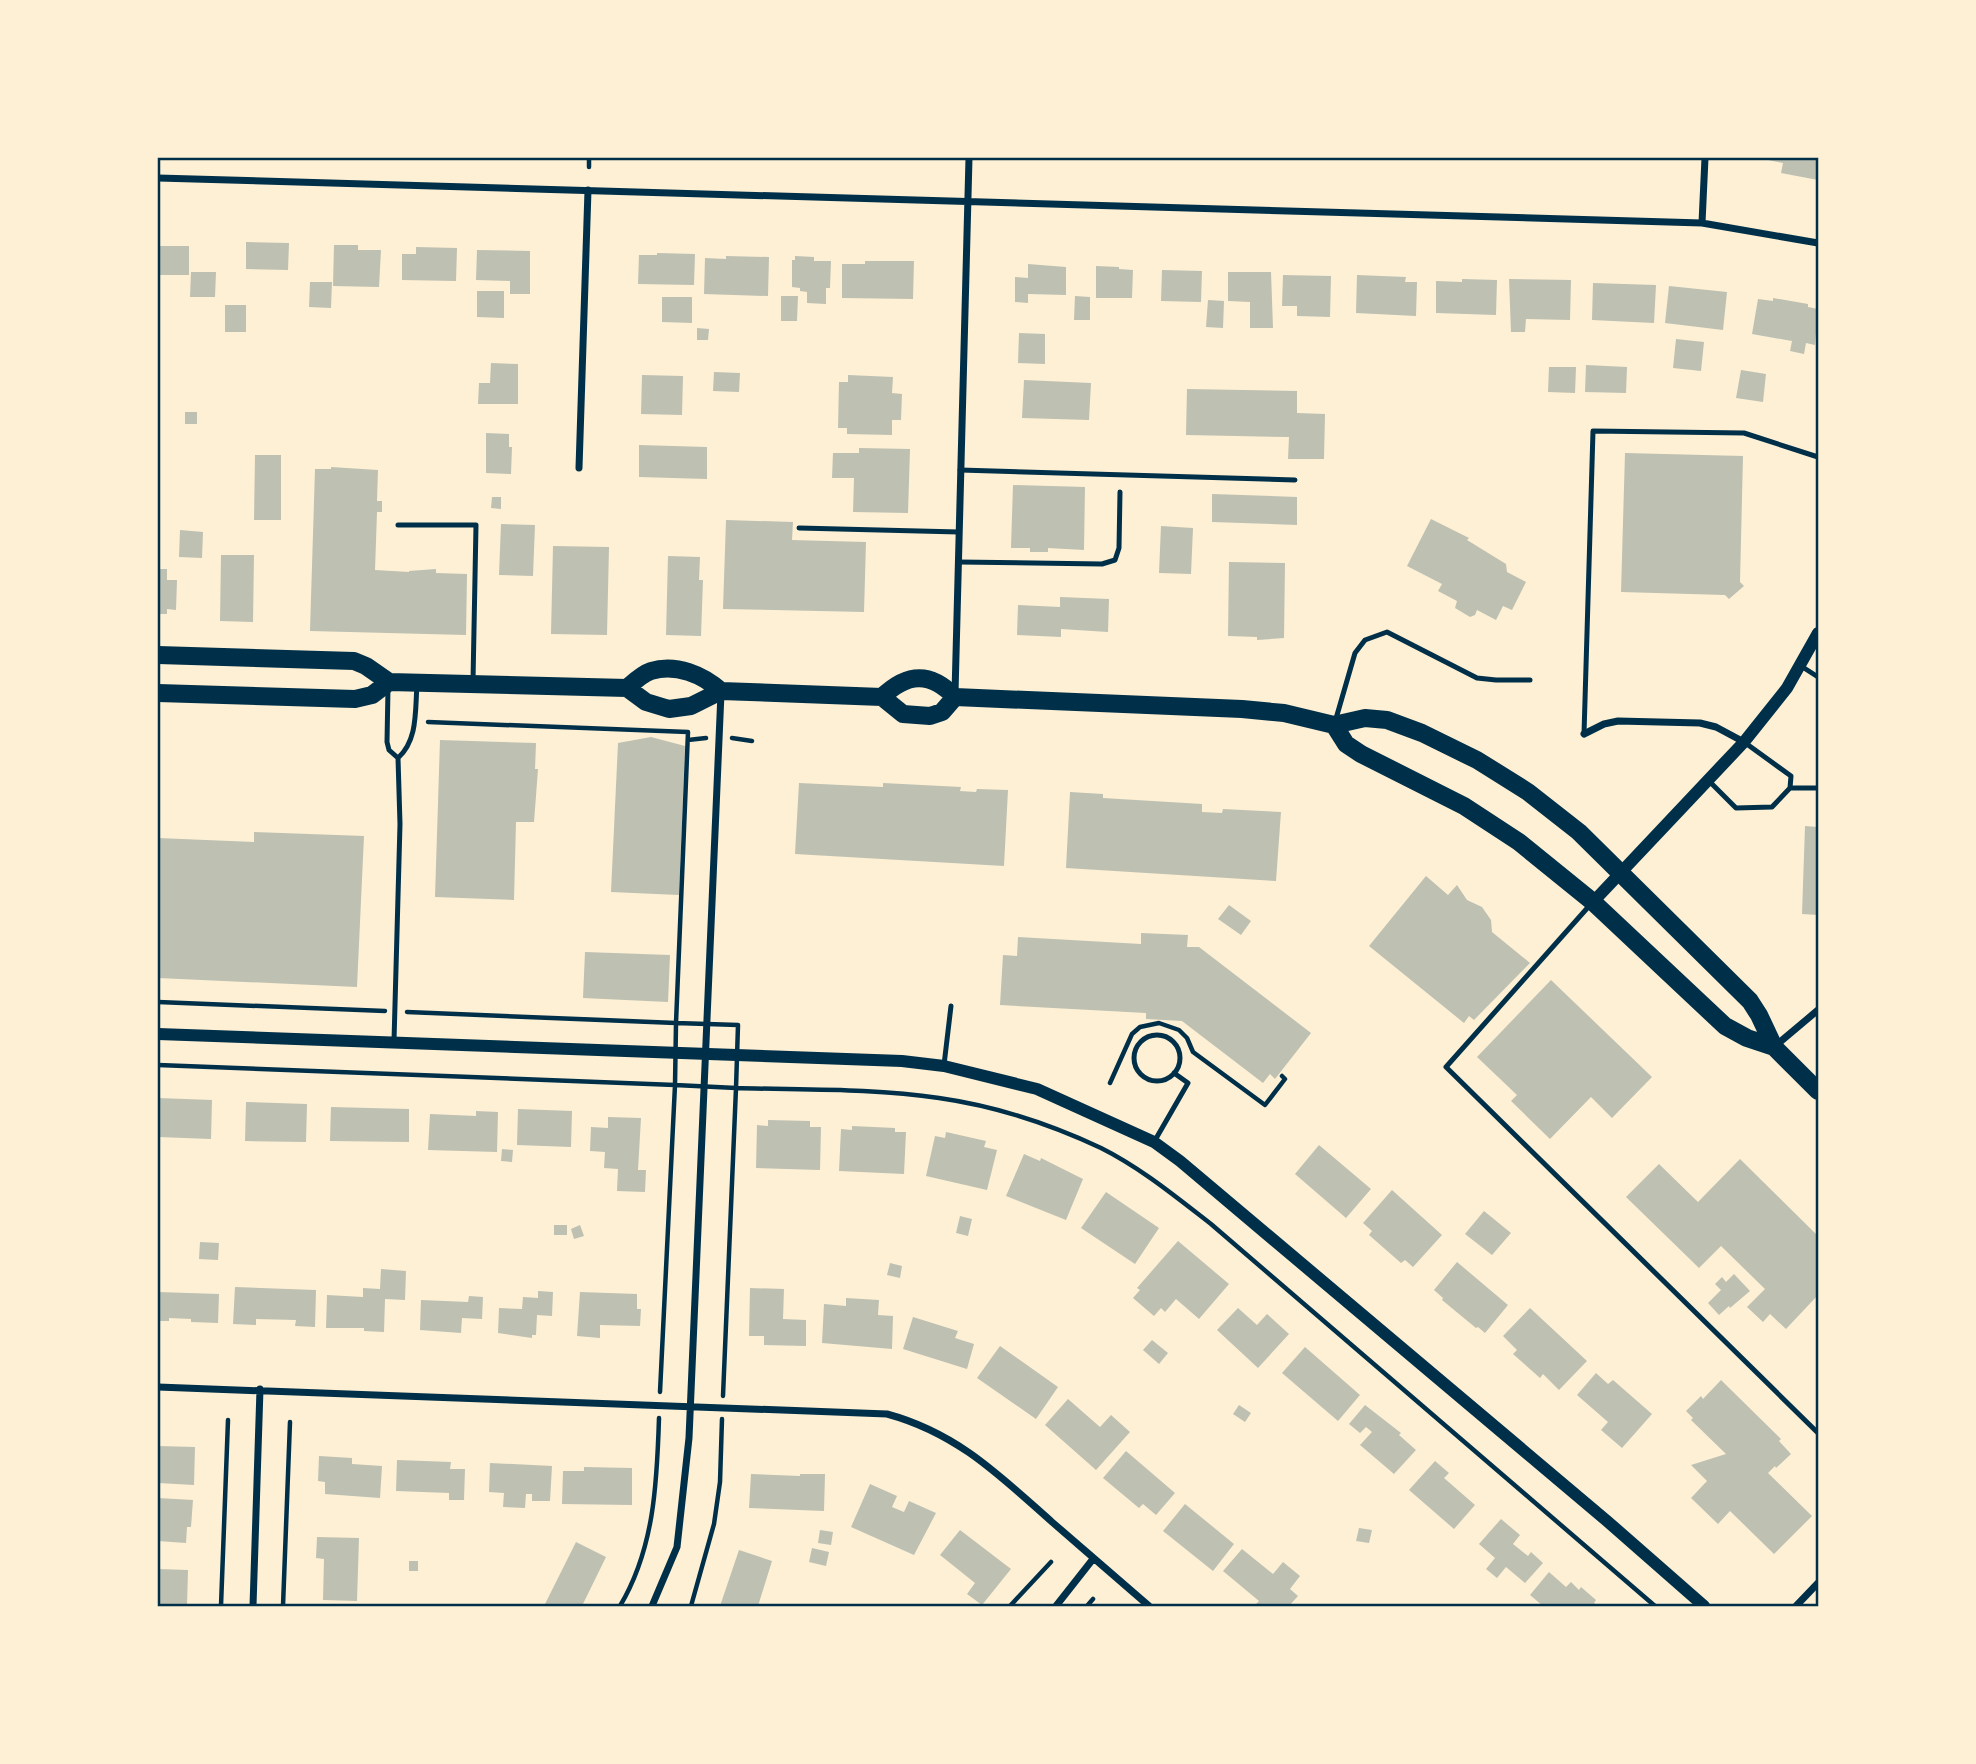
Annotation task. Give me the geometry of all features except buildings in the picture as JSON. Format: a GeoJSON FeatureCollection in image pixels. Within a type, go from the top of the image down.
{"type":"FeatureCollection","features":[{"type":"Feature","properties":{"kind":"main road"},"geometry":{"type":"LineString","coordinates":[[158,655],[354,661],[389,682],[627,688],[646,702],[669,709],[691,706],[721,691],[882,697],[903,713],[927,716],[942,712],[955,697]]}},
{"type":"Feature","properties":{"kind":"main road"},"geometry":{"type":"LineString","coordinates":[[627,688],[645,674],[662,669],[696,674],[721,691]]}},
{"type":"Feature","properties":{"kind":"main road"},"geometry":{"type":"LineString","coordinates":[[882,697],[900,682],[918,678],[937,682],[955,697],[1226,707],[1275,711],[1334,724],[1365,718],[1387,720],[1422,733],[1495,771],[1548,806],[1579,832],[1750,1001],[1774,1047],[1818,1091]]}},
{"type":"Feature","properties":{"kind":"main road"},"geometry":{"type":"LineString","coordinates":[[158,693],[355,699],[372,695],[389,682]]}},
{"type":"Feature","properties":{"kind":"main road"},"geometry":{"type":"LineString","coordinates":[[1334,724],[1346,744],[1355,750],[1474,812],[1519,842],[1593,902],[1725,1027],[1774,1047]]}},
{"type":"Feature","properties":{"kind":"street"},"geometry":{"type":"LineString","coordinates":[[955,697],[969,158]]}},
{"type":"Feature","properties":{"kind":"street"},"geometry":{"type":"LineString","coordinates":[[1702,223],[1705,158]]}},
{"type":"Feature","properties":{"kind":"street"},"geometry":{"type":"LineString","coordinates":[[158,178],[1702,223],[1818,243]]}},
{"type":"Feature","properties":{"kind":"street"},"geometry":{"type":"LineString","coordinates":[[579,468],[588,190]]}},
{"type":"Feature","properties":{"kind":"street"},"geometry":{"type":"LineString","coordinates":[[1593,902],[1773,709],[1801,666],[1818,633]]}},
{"type":"Feature","properties":{"kind":"street"},"geometry":{"type":"LineString","coordinates":[[652,1606],[677,1547],[691,1408],[721,691]]}},
{"type":"Feature","properties":{"kind":"street"},"geometry":{"type":"LineString","coordinates":[[1584,734],[1604,724],[1618,722],[1700,723],[1716,727],[1744,742]]}},
{"type":"Feature","properties":{"kind":"street"},"geometry":{"type":"LineString","coordinates":[[1774,1047],[1818,1010]]}},
{"type":"Feature","properties":{"kind":"street"},"geometry":{"type":"LineString","coordinates":[[158,1034],[902,1061],[944,1066],[1037,1089],[1154,1142],[1333,1289],[1704,1606]]}},
{"type":"Feature","properties":{"kind":"street"},"geometry":{"type":"LineString","coordinates":[[158,1387],[887,1414],[934,1430],[1005,1479],[1149,1606]]}},
{"type":"Feature","properties":{"kind":"street"},"geometry":{"type":"LineString","coordinates":[[253,1606],[260,1389]]}},
{"type":"Feature","properties":{"kind":"street"},"geometry":{"type":"LineString","coordinates":[[1056,1606],[1093,1559]]}},
{"type":"Feature","properties":{"kind":"street"},"geometry":{"type":"LineString","coordinates":[[1796,1606],[1818,1583]]}},
{"type":"Feature","properties":{"kind":"lane"},"geometry":{"type":"LineString","coordinates":[[1584,734],[1593,430],[1744,433],[1818,457]]}},
{"type":"Feature","properties":{"kind":"lane"},"geometry":{"type":"LineString","coordinates":[[960,471],[1295,480]]}},
{"type":"Feature","properties":{"kind":"lane"},"geometry":{"type":"LineString","coordinates":[[958,562],[1102,564],[1115,560],[1119,548],[1120,492]]}},
{"type":"Feature","properties":{"kind":"lane"},"geometry":{"type":"LineString","coordinates":[[398,525],[475,525],[473,684]]}},
{"type":"Feature","properties":{"kind":"lane"},"geometry":{"type":"LineString","coordinates":[[799,528],[959,533]]}},
{"type":"Feature","properties":{"kind":"lane"},"geometry":{"type":"LineString","coordinates":[[1334,724],[1355,653],[1365,640],[1387,632],[1477,678],[1530,680]]}},
{"type":"Feature","properties":{"kind":"lane"},"geometry":{"type":"LineString","coordinates":[[1801,666],[1818,677]]}},
{"type":"Feature","properties":{"kind":"lane"},"geometry":{"type":"LineString","coordinates":[[389,682],[387,742],[389,750],[398,758]]}},
{"type":"Feature","properties":{"kind":"lane"},"geometry":{"type":"LineString","coordinates":[[394,1043],[400,824],[398,758],[411,741],[417,682]]}},
{"type":"Feature","properties":{"kind":"lane"},"geometry":{"type":"LineString","coordinates":[[1708,780],[1736,808],[1772,807],[1790,788],[1791,776],[1744,742]]}},
{"type":"Feature","properties":{"kind":"lane"},"geometry":{"type":"LineString","coordinates":[[1790,788],[1818,788]]}},
{"type":"Feature","properties":{"kind":"lane"},"geometry":{"type":"LineString","coordinates":[[1593,902],[1446,1067],[1818,1433]]}},
{"type":"Feature","properties":{"kind":"lane"},"geometry":{"type":"LineString","coordinates":[[944,1066],[951,1006]]}},
{"type":"Feature","properties":{"kind":"lane"},"geometry":{"type":"LineString","coordinates":[[1155,1035],[1164,1036],[1171,1041],[1180,1056],[1174,1073],[1159,1081],[1142,1076],[1133,1060],[1139,1043],[1155,1035]]}},
{"type":"Feature","properties":{"kind":"lane"},"geometry":{"type":"LineString","coordinates":[[1154,1142],[1188,1083],[1174,1073]]}},
{"type":"Feature","properties":{"kind":"path"},"geometry":{"type":"LineString","coordinates":[[589,158],[589,167]]}},
{"type":"Feature","properties":{"kind":"path"},"geometry":{"type":"LineString","coordinates":[[158,1002],[677,1023],[688,732],[415,721]]}},
{"type":"Feature","properties":{"kind":"path"},"geometry":{"type":"LineString","coordinates":[[1110,1083],[1132,1034],[1140,1027],[1159,1023],[1179,1030],[1187,1038],[1194,1052],[1265,1105],[1285,1079],[1282,1076]]}},
{"type":"Feature","properties":{"kind":"path"},"geometry":{"type":"LineString","coordinates":[[158,1065],[675,1085],[661,1373]]}},
{"type":"Feature","properties":{"kind":"path"},"geometry":{"type":"LineString","coordinates":[[723,1377],[736,1088],[910,1095],[940,1098],[995,1110],[1040,1122],[1092,1144],[1155,1181],[1211,1224],[1655,1606]]}},
{"type":"Feature","properties":{"kind":"path"},"geometry":{"type":"LineString","coordinates":[[221,1606],[228,1420]]}},
{"type":"Feature","properties":{"kind":"path"},"geometry":{"type":"LineString","coordinates":[[283,1606],[290,1422]]}},
{"type":"Feature","properties":{"kind":"path"},"geometry":{"type":"LineString","coordinates":[[620,1606],[638,1574],[653,1519],[659,1437]]}},
{"type":"Feature","properties":{"kind":"path"},"geometry":{"type":"LineString","coordinates":[[691,1606],[714,1524],[720,1482],[721,1439]]}},
{"type":"Feature","properties":{"kind":"path"},"geometry":{"type":"LineString","coordinates":[[1010,1606],[1051,1562]]}},
{"type":"Feature","properties":{"kind":"path"},"geometry":{"type":"LineString","coordinates":[[1087,1606],[1093,1599]]}}]}
